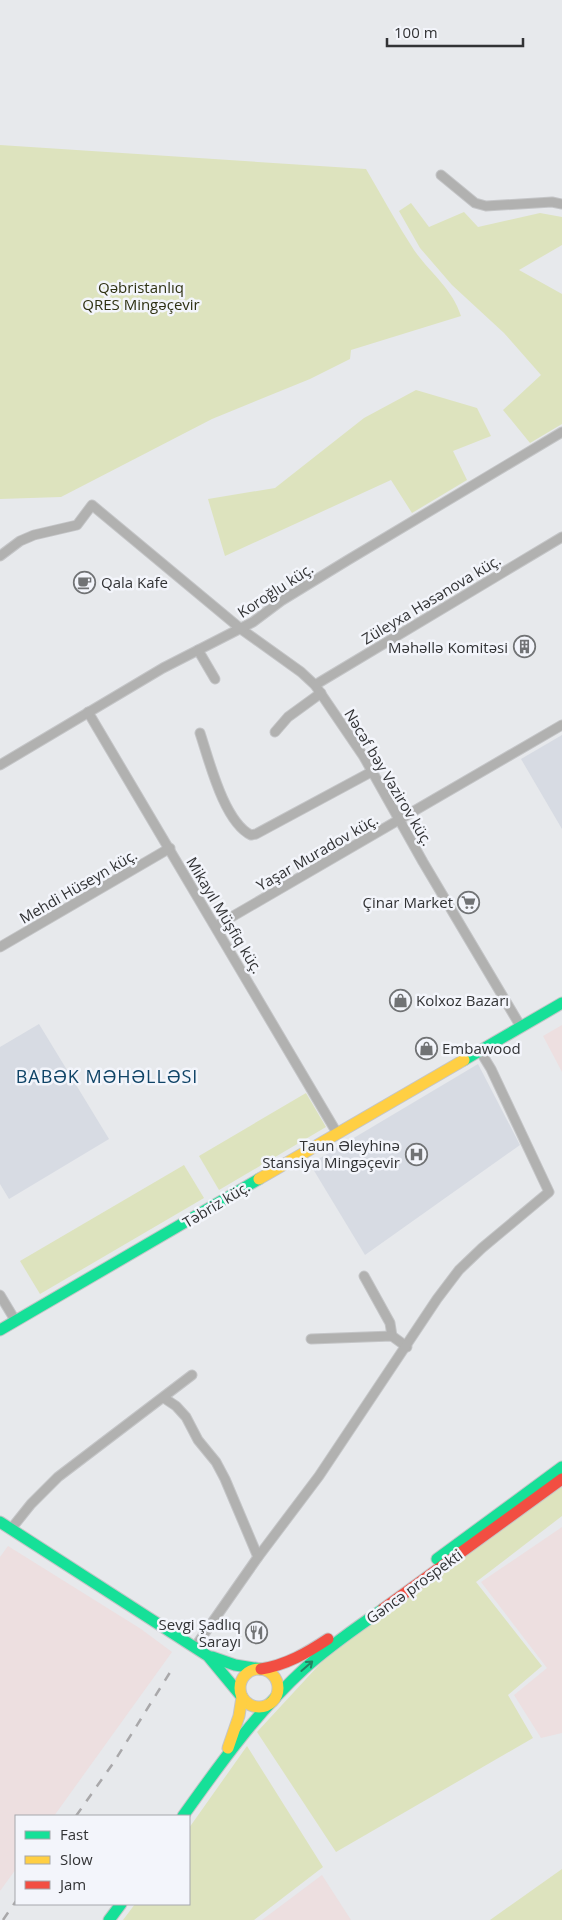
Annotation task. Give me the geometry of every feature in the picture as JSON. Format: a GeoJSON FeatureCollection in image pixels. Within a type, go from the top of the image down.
{"type":"FeatureCollection","features":[{"type":"Feature","properties":{"kind":"main road","name":"Təbriz küç."},"geometry":{"type":"LineString","coordinates":[[0,1330],[562,1003]]}},
{"type":"Feature","properties":{"kind":"main road","name":"Gəncə prospekti"},"geometry":{"type":"LineString","coordinates":[[261,1669],[280,1665],[318,1646],[562,1467]]}},
{"type":"Feature","properties":{"kind":"main road","name":"Gəncə prospekti"},"geometry":{"type":"LineString","coordinates":[[222,1761],[272,1701],[300,1672],[326,1650],[562,1478]]}},
{"type":"Feature","properties":{"kind":"main road"},"geometry":{"type":"LineString","coordinates":[[0,1522],[208,1656],[250,1705],[262,1707],[272,1701],[277,1690],[272,1674],[261,1669],[235,1665],[208,1656]]}},
{"type":"Feature","properties":{"kind":"main road"},"geometry":{"type":"LineString","coordinates":[[184,1815],[222,1761],[236,1728],[242,1697],[240,1686],[245,1675],[250,1671],[261,1669]]}},
{"type":"Feature","properties":{"kind":"main road"},"geometry":{"type":"LineString","coordinates":[[109,1920],[120,1905]]}},
{"type":"Feature","properties":{"kind":"street"},"geometry":{"type":"LineString","coordinates":[[441,175],[475,203],[486,206],[552,202],[562,204]]}},
{"type":"Feature","properties":{"kind":"street","name":"Koroğlu küç."},"geometry":{"type":"LineString","coordinates":[[0,764],[198,650],[241,629],[280,601],[562,432]]}},
{"type":"Feature","properties":{"kind":"street","name":"Nəcəf bəy Vəzirov küç."},"geometry":{"type":"LineString","coordinates":[[0,556],[20,541],[34,535],[77,525],[82,521],[92,505],[241,629],[302,672],[321,692],[373,771],[521,1027]]}},
{"type":"Feature","properties":{"kind":"street","name":"Züleyxa Həsənova küç."},"geometry":{"type":"LineString","coordinates":[[315,685],[562,537]]}},
{"type":"Feature","properties":{"kind":"street"},"geometry":{"type":"LineString","coordinates":[[198,650],[215,679]]}},
{"type":"Feature","properties":{"kind":"street"},"geometry":{"type":"LineString","coordinates":[[275,732],[288,717],[321,692]]}},
{"type":"Feature","properties":{"kind":"street","name":"Mikayıl Müşfiq küç."},"geometry":{"type":"LineString","coordinates":[[88,712],[337,1133]]}},
{"type":"Feature","properties":{"kind":"street","name":"Yaşar Muradov küç."},"geometry":{"type":"LineString","coordinates":[[216,926],[562,725]]}},
{"type":"Feature","properties":{"kind":"street"},"geometry":{"type":"LineString","coordinates":[[200,733],[225,804],[237,823],[251,834],[256,834],[373,771]]}},
{"type":"Feature","properties":{"kind":"street","name":"Mehdi Hüseyn küç."},"geometry":{"type":"LineString","coordinates":[[0,948],[170,848]]}},
{"type":"Feature","properties":{"kind":"street"},"geometry":{"type":"LineString","coordinates":[[195,1647],[258,1557],[319,1476],[407,1347],[437,1299],[459,1270],[482,1248],[549,1192],[480,1051]]}},
{"type":"Feature","properties":{"kind":"street"},"geometry":{"type":"LineString","coordinates":[[364,1276],[390,1323],[392,1336]]}},
{"type":"Feature","properties":{"kind":"street"},"geometry":{"type":"LineString","coordinates":[[0,1295],[16,1320]]}},
{"type":"Feature","properties":{"kind":"street"},"geometry":{"type":"LineString","coordinates":[[311,1339],[392,1336],[407,1347]]}},
{"type":"Feature","properties":{"kind":"street"},"geometry":{"type":"LineString","coordinates":[[11,1529],[31,1504],[58,1478],[192,1375]]}},
{"type":"Feature","properties":{"kind":"street"},"geometry":{"type":"LineString","coordinates":[[164,1398],[176,1406],[186,1417],[205,1451],[216,1462],[258,1557]]}},
{"type":"Feature","properties":{"kind":"shaded area"},"geometry":{"type":"Polygon","coordinates":[[[562,735],[562,829],[521,759],[562,735]]]}},
{"type":"Feature","properties":{"kind":"shaded area"},"geometry":{"type":"Polygon","coordinates":[[[39,1024],[109,1139],[9,1199],[0,1184],[0,1047],[39,1024]]]}},
{"type":"Feature","properties":{"kind":"shaded area"},"geometry":{"type":"Polygon","coordinates":[[[562,1025],[562,1072],[543,1036],[562,1025]]]}},
{"type":"Feature","properties":{"kind":"shaded area","name":"Taun Əleyhinə Stansiya Mingəçevir"},"geometry":{"type":"Polygon","coordinates":[[[478,1064],[520,1145],[365,1255],[310,1164],[478,1064]]]}},
{"type":"Feature","properties":{"kind":"shaded area"},"geometry":{"type":"Polygon","coordinates":[[[562,1527],[562,1733],[541,1738],[514,1695],[547,1668],[481,1582],[562,1527]]]}},
{"type":"Feature","properties":{"kind":"shaded area"},"geometry":{"type":"Polygon","coordinates":[[[8,1546],[141,1629],[172,1652],[55,1815],[15,1815],[15,1870],[0,1891],[0,1557],[8,1546]]]}},
{"type":"Feature","properties":{"kind":"shaded area"},"geometry":{"type":"Polygon","coordinates":[[[322,1875],[351,1920],[262,1920],[322,1875]]]}},
{"type":"Feature","properties":{"kind":"green space","name":"Qəbristanlıq QRES Mingəçevir"},"geometry":{"type":"Polygon","coordinates":[[[0,145],[366,169],[414,250],[452,297],[461,316],[351,350],[350,359],[310,379],[212,419],[61,497],[0,499],[0,145]]]}},
{"type":"Feature","properties":{"kind":"green space"},"geometry":{"type":"Polygon","coordinates":[[[411,203],[429,227],[464,212],[478,227],[540,213],[562,217],[562,245],[519,270],[562,294],[562,424],[530,443],[503,410],[541,375],[504,333],[452,285],[420,248],[399,211],[411,203]]]}},
{"type":"Feature","properties":{"kind":"green space"},"geometry":{"type":"Polygon","coordinates":[[[416,390],[477,408],[491,436],[453,451],[467,480],[412,513],[391,480],[225,556],[208,499],[275,488],[364,418],[416,390]]]}},
{"type":"Feature","properties":{"kind":"green space"},"geometry":{"type":"Polygon","coordinates":[[[306,1093],[326,1127],[219,1190],[199,1156],[306,1093]]]}},
{"type":"Feature","properties":{"kind":"green space"},"geometry":{"type":"Polygon","coordinates":[[[184,1165],[204,1198],[40,1294],[20,1261],[184,1165]]]}},
{"type":"Feature","properties":{"kind":"green space"},"geometry":{"type":"Polygon","coordinates":[[[562,1484],[562,1516],[476,1582],[542,1666],[508,1695],[533,1738],[336,1852],[257,1732],[330,1653],[562,1484]]]}},
{"type":"Feature","properties":{"kind":"green space"},"geometry":{"type":"Polygon","coordinates":[[[247,1746],[323,1867],[254,1920],[123,1920],[134,1905],[190,1905],[190,1827],[247,1746]]]}},
{"type":"Feature","properties":{"kind":"green space"},"geometry":{"type":"Polygon","coordinates":[[[562,1869],[562,1920],[490,1920],[562,1869]]]}},
{"type":"Feature","properties":{"kind":"railway"},"geometry":{"type":"LineString","coordinates":[[77,1815],[114,1762],[174,1666]]}},
{"type":"Feature","properties":{"kind":"railway"},"geometry":{"type":"LineString","coordinates":[[3,1920],[15,1902]]}},
{"type":"Feature","properties":{"kind":"traffic: fast"},"geometry":{"type":"LineString","coordinates":[[464,1060],[562,1003]]}},
{"type":"Feature","properties":{"kind":"traffic: fast"},"geometry":{"type":"LineString","coordinates":[[0,1330],[259,1179]]}},
{"type":"Feature","properties":{"kind":"traffic: fast"},"geometry":{"type":"LineString","coordinates":[[437,1559],[562,1467]]}},
{"type":"Feature","properties":{"kind":"traffic: fast"},"geometry":{"type":"LineString","coordinates":[[0,1522],[208,1656],[242,1697]]}},
{"type":"Feature","properties":{"kind":"traffic: fast"},"geometry":{"type":"LineString","coordinates":[[184,1815],[240,1739],[270,1703],[323,1653],[383,1609]]}},
{"type":"Feature","properties":{"kind":"traffic: fast"},"geometry":{"type":"LineString","coordinates":[[212,1657],[235,1665],[261,1669]]}},
{"type":"Feature","properties":{"kind":"traffic: fast"},"geometry":{"type":"LineString","coordinates":[[109,1920],[120,1905]]}},
{"type":"Feature","properties":{"kind":"traffic: slow"},"geometry":{"type":"LineString","coordinates":[[259,1179],[464,1060]]}},
{"type":"Feature","properties":{"kind":"traffic: slow"},"geometry":{"type":"LineString","coordinates":[[259,1669],[272,1675],[278,1688],[272,1701],[259,1707],[246,1701],[240,1688],[246,1675],[259,1669]]}},
{"type":"Feature","properties":{"kind":"traffic: slow"},"geometry":{"type":"LineString","coordinates":[[228,1748],[239,1716],[242,1697]]}},
{"type":"Feature","properties":{"kind":"traffic: jam"},"geometry":{"type":"LineString","coordinates":[[383,1609],[562,1479]]}},
{"type":"Feature","properties":{"kind":"traffic: jam"},"geometry":{"type":"LineString","coordinates":[[261,1669],[279,1665],[296,1658],[328,1639]]}},
{"type":"Feature","properties":{"kind":"place","name":"Qala Kafe"},"geometry":{"type":"Point","coordinates":[85,582]}},
{"type":"Feature","properties":{"kind":"place","name":"Məhəllə Komitəsi"},"geometry":{"type":"Point","coordinates":[524,647]}},
{"type":"Feature","properties":{"kind":"place","name":"Çinar Market"},"geometry":{"type":"Point","coordinates":[469,902]}},
{"type":"Feature","properties":{"kind":"place","name":"Kolxoz Bazarı"},"geometry":{"type":"Point","coordinates":[400,1000]}},
{"type":"Feature","properties":{"kind":"place","name":"Embawood"},"geometry":{"type":"Point","coordinates":[426,1048]}},
{"type":"Feature","properties":{"kind":"place","name":"Taun Əleyhinə Stansiya Mingəçevir"},"geometry":{"type":"Point","coordinates":[416,1154]}},
{"type":"Feature","properties":{"kind":"place","name":"Sevgi Şadlıq Sarayı"},"geometry":{"type":"Point","coordinates":[257,1633]}},
{"type":"Feature","properties":{"kind":"district","name":"BABƏK MƏHƏLLƏSI"},"geometry":{"type":"Point","coordinates":[107,1076]}}]}
